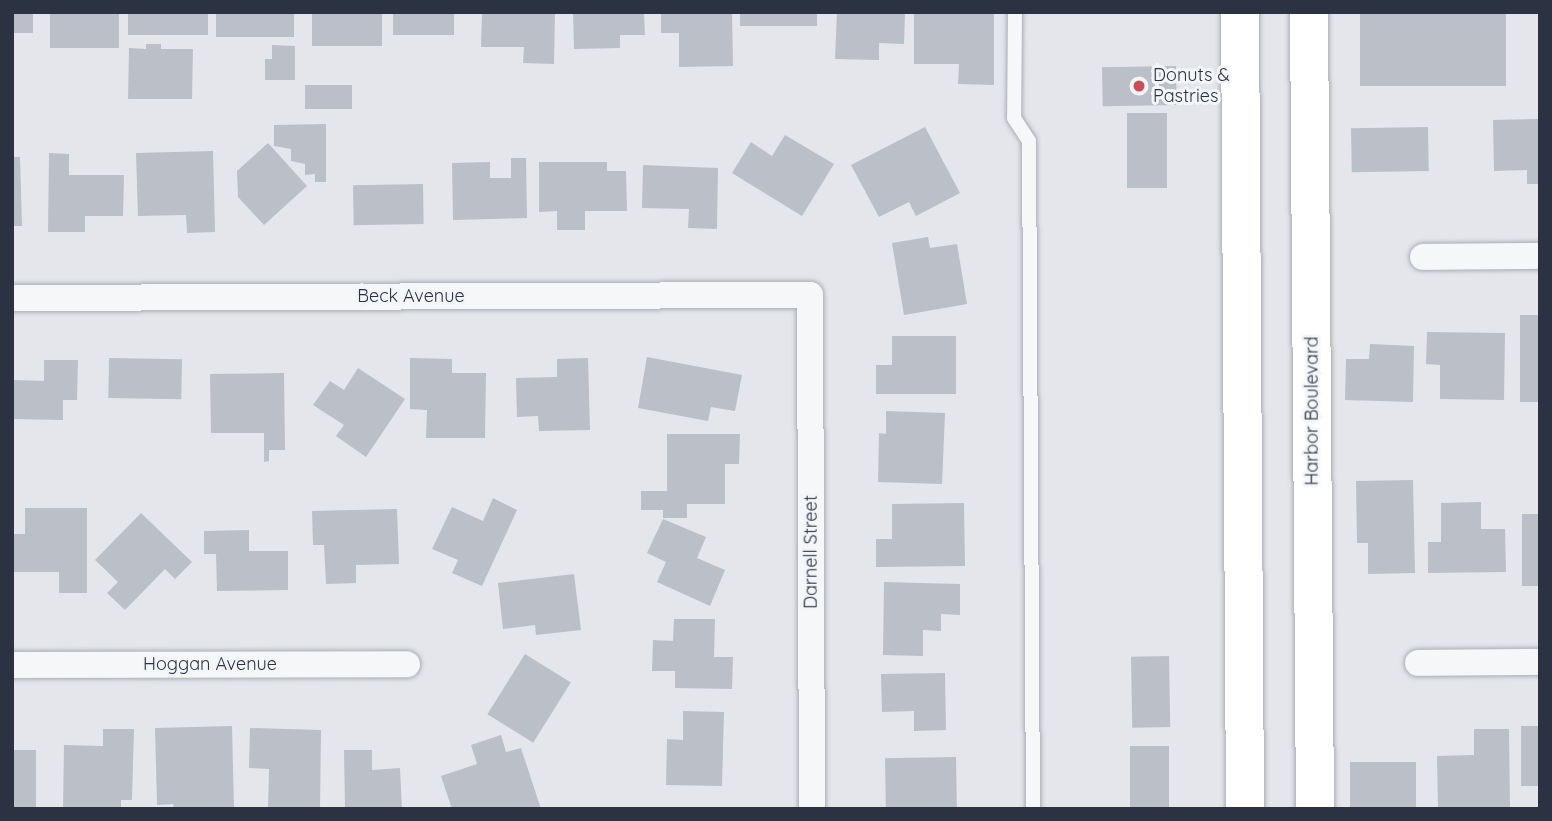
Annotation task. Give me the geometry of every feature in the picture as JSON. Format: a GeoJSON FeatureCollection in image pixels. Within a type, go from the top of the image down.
{"type":"FeatureCollection","features":[{"type":"Feature","properties":{"kind":"main road"},"geometry":{"type":"LineString","coordinates":[[1240,12],[1245,809]]}},
{"type":"Feature","properties":{"kind":"main road","name":"Harbor Boulevard"},"geometry":{"type":"LineString","coordinates":[[1309,12],[1315,809]]}},
{"type":"Feature","properties":{"kind":"street"},"geometry":{"type":"LineString","coordinates":[[1423,257],[1540,256]]}},
{"type":"Feature","properties":{"kind":"street","name":"Beck Avenue"},"geometry":{"type":"LineString","coordinates":[[12,298],[810,295]]}},
{"type":"Feature","properties":{"kind":"street","name":"Darnell Street"},"geometry":{"type":"LineString","coordinates":[[810,295],[812,809]]}},
{"type":"Feature","properties":{"kind":"street"},"geometry":{"type":"LineString","coordinates":[[1418,663],[1540,662]]}},
{"type":"Feature","properties":{"kind":"street","name":"Hoggan Avenue"},"geometry":{"type":"LineString","coordinates":[[12,665],[407,664]]}},
{"type":"Feature","properties":{"kind":"lane"},"geometry":{"type":"LineString","coordinates":[[1014,12],[1014,118],[1029,141],[1032,809]]}},
{"type":"Feature","properties":{"kind":"building"},"geometry":{"type":"Polygon","coordinates":[[[12,12],[33,12],[33,33],[12,33],[12,12]]]}},
{"type":"Feature","properties":{"kind":"building"},"geometry":{"type":"Polygon","coordinates":[[[50,12],[119,12],[119,48],[50,48],[50,12]]]}},
{"type":"Feature","properties":{"kind":"building"},"geometry":{"type":"Polygon","coordinates":[[[128,12],[208,12],[208,35],[128,35],[128,12]]]}},
{"type":"Feature","properties":{"kind":"building"},"geometry":{"type":"Polygon","coordinates":[[[216,12],[294,12],[294,37],[216,37],[216,12]]]}},
{"type":"Feature","properties":{"kind":"building"},"geometry":{"type":"Polygon","coordinates":[[[312,12],[382,12],[382,46],[312,46],[312,12]]]}},
{"type":"Feature","properties":{"kind":"building"},"geometry":{"type":"Polygon","coordinates":[[[393,12],[454,12],[454,35],[393,35],[393,12]]]}},
{"type":"Feature","properties":{"kind":"building"},"geometry":{"type":"Polygon","coordinates":[[[482,12],[555,12],[554,64],[523,63],[524,47],[481,47],[482,12]]]}},
{"type":"Feature","properties":{"kind":"building"},"geometry":{"type":"Polygon","coordinates":[[[573,12],[644,12],[645,35],[620,35],[620,48],[574,49],[573,12]]]}},
{"type":"Feature","properties":{"kind":"building"},"geometry":{"type":"Polygon","coordinates":[[[661,12],[732,12],[733,66],[679,67],[679,33],[661,33],[661,12]]]}},
{"type":"Feature","properties":{"kind":"building"},"geometry":{"type":"Polygon","coordinates":[[[740,12],[817,12],[817,26],[740,26],[740,12]]]}},
{"type":"Feature","properties":{"kind":"building"},"geometry":{"type":"Polygon","coordinates":[[[837,12],[905,12],[904,44],[879,43],[879,60],[835,59],[837,12]]]}},
{"type":"Feature","properties":{"kind":"building"},"geometry":{"type":"Polygon","coordinates":[[[914,12],[994,12],[994,85],[958,84],[959,64],[914,64],[914,12]]]}},
{"type":"Feature","properties":{"kind":"building"},"geometry":{"type":"Polygon","coordinates":[[[1360,12],[1506,12],[1506,86],[1360,86],[1360,12]]]}},
{"type":"Feature","properties":{"kind":"building"},"geometry":{"type":"Polygon","coordinates":[[[146,44],[161,44],[161,49],[193,49],[192,99],[128,99],[129,48],[146,49],[146,44]]]}},
{"type":"Feature","properties":{"kind":"building"},"geometry":{"type":"Polygon","coordinates":[[[272,45],[295,46],[295,80],[265,80],[265,59],[272,59],[272,45]]]}},
{"type":"Feature","properties":{"kind":"building","name":"Donuts & Pastries"},"geometry":{"type":"Polygon","coordinates":[[[1176,66],[1177,105],[1103,106],[1102,67],[1176,66]]]}},
{"type":"Feature","properties":{"kind":"building"},"geometry":{"type":"Polygon","coordinates":[[[305,85],[352,85],[352,109],[305,109],[305,85]]]}},
{"type":"Feature","properties":{"kind":"building"},"geometry":{"type":"Polygon","coordinates":[[[1127,113],[1167,113],[1167,188],[1127,188],[1127,113]]]}},
{"type":"Feature","properties":{"kind":"building"},"geometry":{"type":"Polygon","coordinates":[[[1540,119],[1540,184],[1527,184],[1527,170],[1494,171],[1493,120],[1540,119]]]}},
{"type":"Feature","properties":{"kind":"building"},"geometry":{"type":"Polygon","coordinates":[[[326,124],[326,182],[315,182],[315,174],[305,175],[305,164],[291,161],[291,149],[274,146],[274,125],[326,124]]]}},
{"type":"Feature","properties":{"kind":"building"},"geometry":{"type":"Polygon","coordinates":[[[925,127],[960,193],[916,216],[909,202],[879,217],[851,165],[925,127]]]}},
{"type":"Feature","properties":{"kind":"building"},"geometry":{"type":"Polygon","coordinates":[[[1428,127],[1429,171],[1352,172],[1351,128],[1428,127]]]}},
{"type":"Feature","properties":{"kind":"building"},"geometry":{"type":"Polygon","coordinates":[[[785,135],[834,164],[802,216],[732,173],[751,142],[772,156],[785,135]]]}},
{"type":"Feature","properties":{"kind":"building"},"geometry":{"type":"Polygon","coordinates":[[[268,143],[307,186],[264,225],[238,197],[237,171],[268,143]]]}},
{"type":"Feature","properties":{"kind":"building"},"geometry":{"type":"Polygon","coordinates":[[[213,151],[215,232],[187,233],[186,215],[138,216],[136,153],[213,151]]]}},
{"type":"Feature","properties":{"kind":"building"},"geometry":{"type":"Polygon","coordinates":[[[49,153],[69,154],[69,175],[124,175],[123,216],[85,216],[85,232],[48,232],[49,153]]]}},
{"type":"Feature","properties":{"kind":"building"},"geometry":{"type":"Polygon","coordinates":[[[12,157],[20,157],[22,226],[12,226],[12,157]]]}},
{"type":"Feature","properties":{"kind":"building"},"geometry":{"type":"Polygon","coordinates":[[[511,158],[526,158],[527,218],[453,220],[452,163],[490,162],[490,178],[511,178],[511,158]]]}},
{"type":"Feature","properties":{"kind":"building"},"geometry":{"type":"Polygon","coordinates":[[[539,162],[607,162],[607,171],[626,171],[627,211],[585,211],[585,230],[557,230],[557,211],[539,212],[539,162]]]}},
{"type":"Feature","properties":{"kind":"building"},"geometry":{"type":"Polygon","coordinates":[[[643,165],[718,168],[717,229],[688,228],[689,209],[642,208],[643,165]]]}},
{"type":"Feature","properties":{"kind":"building"},"geometry":{"type":"Polygon","coordinates":[[[423,184],[424,224],[354,225],[353,185],[423,184]]]}},
{"type":"Feature","properties":{"kind":"building"},"geometry":{"type":"Polygon","coordinates":[[[928,237],[930,248],[957,244],[967,304],[904,315],[892,243],[928,237]]]}},
{"type":"Feature","properties":{"kind":"building"},"geometry":{"type":"Polygon","coordinates":[[[1520,315],[1540,315],[1540,402],[1520,402],[1520,315]]]}},
{"type":"Feature","properties":{"kind":"building"},"geometry":{"type":"Polygon","coordinates":[[[1427,332],[1505,333],[1504,400],[1440,399],[1440,365],[1426,364],[1427,332]]]}},
{"type":"Feature","properties":{"kind":"building"},"geometry":{"type":"Polygon","coordinates":[[[892,336],[956,336],[956,394],[876,394],[876,365],[892,365],[892,336]]]}},
{"type":"Feature","properties":{"kind":"building"},"geometry":{"type":"Polygon","coordinates":[[[1370,344],[1414,346],[1413,402],[1345,400],[1346,359],[1369,359],[1370,344]]]}},
{"type":"Feature","properties":{"kind":"building"},"geometry":{"type":"Polygon","coordinates":[[[647,357],[742,375],[735,411],[711,407],[708,421],[638,408],[647,357]]]}},
{"type":"Feature","properties":{"kind":"building"},"geometry":{"type":"Polygon","coordinates":[[[109,358],[182,359],[181,399],[108,398],[109,358]]]}},
{"type":"Feature","properties":{"kind":"building"},"geometry":{"type":"Polygon","coordinates":[[[410,358],[452,359],[452,373],[486,373],[485,438],[426,438],[427,410],[410,409],[410,358]]]}},
{"type":"Feature","properties":{"kind":"building"},"geometry":{"type":"Polygon","coordinates":[[[588,358],[590,430],[539,431],[538,416],[517,417],[516,378],[557,377],[557,359],[588,358]]]}},
{"type":"Feature","properties":{"kind":"building"},"geometry":{"type":"Polygon","coordinates":[[[44,360],[78,360],[77,400],[63,400],[63,420],[12,419],[12,380],[44,381],[44,360]]]}},
{"type":"Feature","properties":{"kind":"building"},"geometry":{"type":"Polygon","coordinates":[[[358,368],[405,399],[366,457],[336,436],[344,425],[313,405],[330,381],[344,390],[358,368]]]}},
{"type":"Feature","properties":{"kind":"building"},"geometry":{"type":"Polygon","coordinates":[[[284,373],[285,450],[269,450],[269,461],[264,462],[264,433],[211,433],[210,374],[284,373]]]}},
{"type":"Feature","properties":{"kind":"building"},"geometry":{"type":"Polygon","coordinates":[[[886,411],[945,413],[942,484],[878,482],[879,433],[886,434],[886,411]]]}},
{"type":"Feature","properties":{"kind":"building"},"geometry":{"type":"Polygon","coordinates":[[[667,434],[740,434],[739,464],[725,464],[725,504],[687,504],[687,518],[663,518],[663,510],[641,510],[641,491],[667,491],[667,434]]]}},
{"type":"Feature","properties":{"kind":"building"},"geometry":{"type":"Polygon","coordinates":[[[1413,480],[1415,573],[1368,574],[1368,543],[1357,543],[1356,481],[1413,480]]]}},
{"type":"Feature","properties":{"kind":"building"},"geometry":{"type":"Polygon","coordinates":[[[493,498],[517,510],[482,586],[452,573],[458,560],[432,549],[452,507],[483,521],[493,498]]]}},
{"type":"Feature","properties":{"kind":"building"},"geometry":{"type":"Polygon","coordinates":[[[1481,502],[1481,529],[1505,529],[1506,572],[1428,573],[1428,542],[1441,542],[1441,503],[1481,502]]]}},
{"type":"Feature","properties":{"kind":"building"},"geometry":{"type":"Polygon","coordinates":[[[964,503],[965,566],[876,567],[876,539],[892,539],[892,504],[964,503]]]}},
{"type":"Feature","properties":{"kind":"building"},"geometry":{"type":"Polygon","coordinates":[[[25,508],[87,508],[87,593],[59,593],[59,572],[12,572],[12,534],[25,534],[25,508]]]}},
{"type":"Feature","properties":{"kind":"building"},"geometry":{"type":"Polygon","coordinates":[[[397,509],[399,564],[356,565],[356,583],[326,584],[324,545],[313,545],[312,511],[397,509]]]}},
{"type":"Feature","properties":{"kind":"building"},"geometry":{"type":"Polygon","coordinates":[[[141,513],[192,562],[175,579],[165,569],[125,610],[107,593],[118,582],[95,560],[141,513]]]}},
{"type":"Feature","properties":{"kind":"building"},"geometry":{"type":"Polygon","coordinates":[[[1522,514],[1540,514],[1540,586],[1522,586],[1522,514]]]}},
{"type":"Feature","properties":{"kind":"building"},"geometry":{"type":"Polygon","coordinates":[[[663,519],[706,537],[697,558],[725,570],[710,606],[657,582],[666,562],[647,553],[663,519]]]}},
{"type":"Feature","properties":{"kind":"building"},"geometry":{"type":"Polygon","coordinates":[[[249,530],[249,551],[288,551],[288,590],[217,591],[216,554],[204,554],[204,531],[249,530]]]}},
{"type":"Feature","properties":{"kind":"building"},"geometry":{"type":"Polygon","coordinates":[[[574,574],[581,630],[536,635],[535,625],[503,629],[498,583],[574,574]]]}},
{"type":"Feature","properties":{"kind":"building"},"geometry":{"type":"Polygon","coordinates":[[[884,582],[960,584],[960,615],[941,614],[941,631],[923,630],[923,656],[883,655],[884,582]]]}},
{"type":"Feature","properties":{"kind":"building"},"geometry":{"type":"Polygon","coordinates":[[[674,619],[715,619],[714,657],[733,657],[732,689],[675,688],[675,671],[652,671],[653,640],[673,641],[674,619]]]}},
{"type":"Feature","properties":{"kind":"building"},"geometry":{"type":"Polygon","coordinates":[[[525,654],[571,683],[533,743],[487,714],[525,654]]]}},
{"type":"Feature","properties":{"kind":"building"},"geometry":{"type":"Polygon","coordinates":[[[1169,656],[1170,727],[1132,728],[1131,657],[1169,656]]]}},
{"type":"Feature","properties":{"kind":"building"},"geometry":{"type":"Polygon","coordinates":[[[945,673],[946,730],[914,731],[914,711],[882,712],[881,674],[945,673]]]}},
{"type":"Feature","properties":{"kind":"building"},"geometry":{"type":"Polygon","coordinates":[[[683,711],[724,712],[722,786],[666,785],[667,739],[683,740],[683,711]]]}},
{"type":"Feature","properties":{"kind":"building"},"geometry":{"type":"Polygon","coordinates":[[[232,726],[234,809],[174,809],[173,804],[157,805],[155,728],[232,726]]]}},
{"type":"Feature","properties":{"kind":"building"},"geometry":{"type":"Polygon","coordinates":[[[1521,726],[1540,726],[1540,786],[1521,786],[1521,726]]]}},
{"type":"Feature","properties":{"kind":"building"},"geometry":{"type":"Polygon","coordinates":[[[250,728],[321,730],[320,809],[268,809],[269,769],[249,768],[250,728]]]}},
{"type":"Feature","properties":{"kind":"building"},"geometry":{"type":"Polygon","coordinates":[[[103,729],[134,729],[132,800],[121,800],[121,809],[63,809],[64,745],[103,746],[103,729]]]}},
{"type":"Feature","properties":{"kind":"building"},"geometry":{"type":"Polygon","coordinates":[[[1474,729],[1509,729],[1510,809],[1438,809],[1437,756],[1474,755],[1474,729]]]}},
{"type":"Feature","properties":{"kind":"building"},"geometry":{"type":"Polygon","coordinates":[[[501,735],[506,752],[521,748],[541,809],[452,809],[441,776],[477,764],[471,745],[501,735]]]}},
{"type":"Feature","properties":{"kind":"building"},"geometry":{"type":"Polygon","coordinates":[[[1130,746],[1169,746],[1169,809],[1130,809],[1130,746]]]}},
{"type":"Feature","properties":{"kind":"building"},"geometry":{"type":"Polygon","coordinates":[[[12,750],[36,750],[36,808],[12,808],[12,750]]]}},
{"type":"Feature","properties":{"kind":"building"},"geometry":{"type":"Polygon","coordinates":[[[344,750],[372,750],[372,770],[400,768],[402,809],[345,809],[344,750]]]}},
{"type":"Feature","properties":{"kind":"building"},"geometry":{"type":"Polygon","coordinates":[[[956,757],[957,809],[886,809],[885,758],[956,757]]]}},
{"type":"Feature","properties":{"kind":"building"},"geometry":{"type":"Polygon","coordinates":[[[1350,762],[1416,762],[1416,809],[1350,809],[1350,762]]]}},
{"type":"Feature","properties":{"kind":"place","name":"Donuts & Pastries"},"geometry":{"type":"Point","coordinates":[1139,86]}}]}
